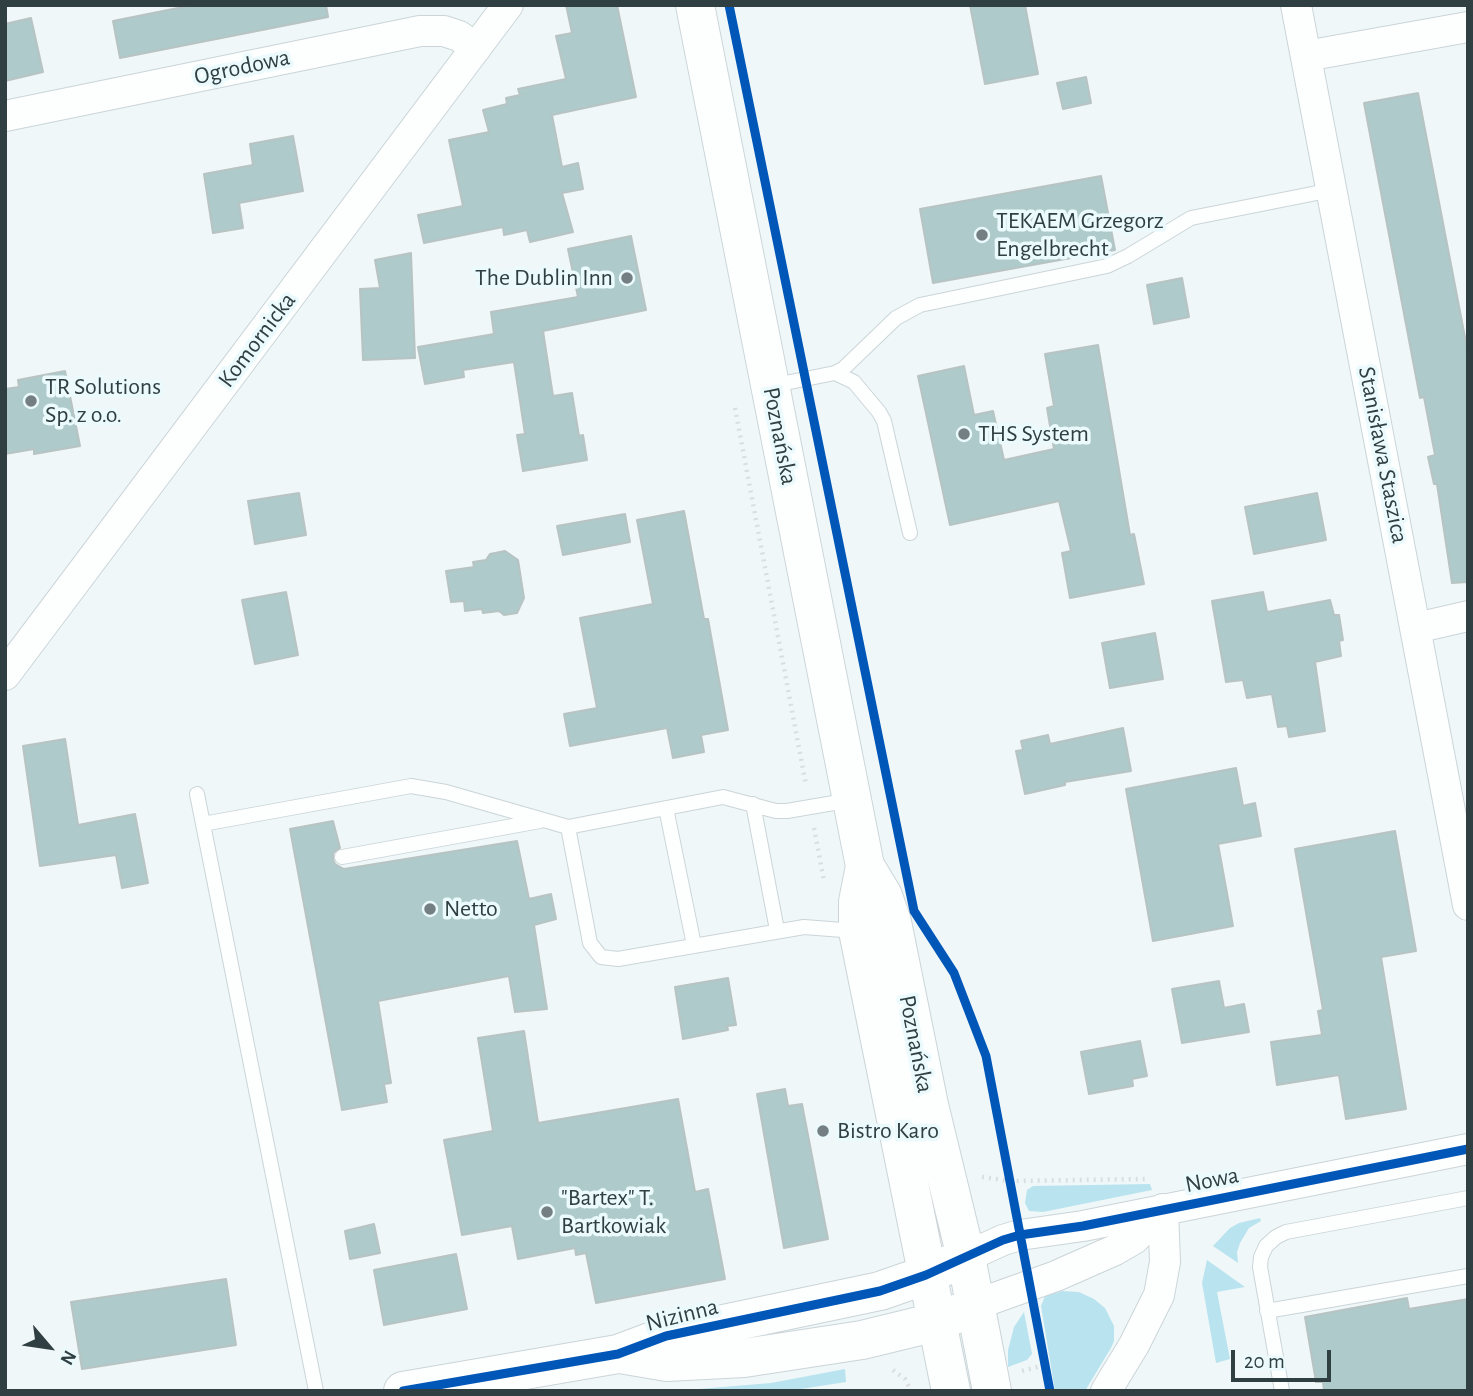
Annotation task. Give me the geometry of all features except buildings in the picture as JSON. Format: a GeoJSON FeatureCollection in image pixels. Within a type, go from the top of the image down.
{"type":"FeatureCollection","features":[{"type":"Feature","properties":{"kind":"main road","name":"Poznańska"},"geometry":{"type":"LineString","coordinates":[[695,5],[865,866],[883,896],[892,922],[929,1105],[966,1257],[992,1391]]}},
{"type":"Feature","properties":{"kind":"main road","name":"Poznańska"},"geometry":{"type":"LineString","coordinates":[[865,866],[858,902],[845,929],[951,1391]]}},
{"type":"Feature","properties":{"kind":"main road","name":"Nizinna"},"geometry":{"type":"LineString","coordinates":[[403,1391],[618,1354],[666,1336],[854,1297],[926,1275],[966,1257]]}},
{"type":"Feature","properties":{"kind":"main road","name":"Nizinna"},"geometry":{"type":"LineString","coordinates":[[618,1354],[667,1362],[744,1358],[841,1344],[936,1322],[975,1305]]}},
{"type":"Feature","properties":{"kind":"street","name":"Komornicka"},"geometry":{"type":"LineString","coordinates":[[5,675],[508,5]]}},
{"type":"Feature","properties":{"kind":"street","name":"Stanisława Staszica"},"geometry":{"type":"LineString","coordinates":[[1296,5],[1468,905]]}},
{"type":"Feature","properties":{"kind":"street"},"geometry":{"type":"LineString","coordinates":[[1306,56],[1468,27]]}},
{"type":"Feature","properties":{"kind":"street","name":"Ogrodowa"},"geometry":{"type":"LineString","coordinates":[[5,116],[420,31],[444,31],[459,36],[476,48]]}},
{"type":"Feature","properties":{"kind":"street"},"geometry":{"type":"LineString","coordinates":[[1416,628],[1468,617]]}},
{"type":"Feature","properties":{"kind":"street","name":"Nowa"},"geometry":{"type":"LineString","coordinates":[[966,1257],[1020,1235],[1083,1226],[1468,1149]]}},
{"type":"Feature","properties":{"kind":"street"},"geometry":{"type":"LineString","coordinates":[[1106,1391],[1140,1335],[1159,1295],[1165,1262],[1163,1209]]}},
{"type":"Feature","properties":{"kind":"street","name":"Nowa"},"geometry":{"type":"LineString","coordinates":[[975,1305],[1056,1276],[1115,1250],[1134,1239],[1163,1209]]}},
{"type":"Feature","properties":{"kind":"lane"},"geometry":{"type":"LineString","coordinates":[[770,386],[835,373],[851,362],[897,318],[920,305],[1107,266],[1191,218],[1332,190]]}},
{"type":"Feature","properties":{"kind":"lane"},"geometry":{"type":"LineString","coordinates":[[835,373],[854,382],[884,421],[910,533]]}},
{"type":"Feature","properties":{"kind":"lane"},"geometry":{"type":"LineString","coordinates":[[203,824],[411,786],[446,792],[568,827],[723,797],[776,811],[852,800]]}},
{"type":"Feature","properties":{"kind":"lane"},"geometry":{"type":"LineString","coordinates":[[197,794],[316,1391]]}},
{"type":"Feature","properties":{"kind":"lane"},"geometry":{"type":"LineString","coordinates":[[753,804],[777,930]]}},
{"type":"Feature","properties":{"kind":"lane"},"geometry":{"type":"LineString","coordinates":[[666,808],[694,945]]}},
{"type":"Feature","properties":{"kind":"lane"},"geometry":{"type":"LineString","coordinates":[[342,857],[543,821]]}},
{"type":"Feature","properties":{"kind":"lane"},"geometry":{"type":"LineString","coordinates":[[568,827],[590,943],[601,957],[618,959],[777,930],[804,927],[845,929]]}},
{"type":"Feature","properties":{"kind":"lane"},"geometry":{"type":"LineString","coordinates":[[1282,1391],[1260,1267],[1266,1246],[1286,1232],[1468,1198]]}},
{"type":"Feature","properties":{"kind":"lane"},"geometry":{"type":"LineString","coordinates":[[1268,1311],[1468,1276]]}},
{"type":"Feature","properties":{"kind":"path"},"geometry":{"type":"LineString","coordinates":[[733,400],[811,808],[845,929]]}},
{"type":"Feature","properties":{"kind":"path"},"geometry":{"type":"LineString","coordinates":[[1008,1169],[1010,1181]]}},
{"type":"Feature","properties":{"kind":"shaded area"},"geometry":{"type":"Polygon","coordinates":[[[1150,1184],[1152,1190],[1043,1212],[1029,1211],[1025,1203],[1027,1190],[1033,1186],[1150,1184]]]}},
{"type":"Feature","properties":{"kind":"shaded area"},"geometry":{"type":"Polygon","coordinates":[[[1260,1218],[1261,1221],[1249,1228],[1240,1243],[1238,1263],[1213,1246],[1230,1228],[1260,1218]]]}},
{"type":"Feature","properties":{"kind":"shaded area"},"geometry":{"type":"Polygon","coordinates":[[[1207,1260],[1245,1287],[1217,1292],[1230,1359],[1216,1363],[1202,1283],[1207,1260]]]}},
{"type":"Feature","properties":{"kind":"shaded area"},"geometry":{"type":"Polygon","coordinates":[[[1062,1291],[1079,1292],[1094,1299],[1105,1308],[1114,1326],[1111,1348],[1085,1391],[1055,1391],[1041,1306],[1045,1296],[1062,1291]]]}},
{"type":"Feature","properties":{"kind":"shaded area"},"geometry":{"type":"Polygon","coordinates":[[[1024,1312],[1032,1354],[1027,1360],[1008,1367],[1008,1350],[1014,1327],[1024,1312]]]}},
{"type":"Feature","properties":{"kind":"shaded area"},"geometry":{"type":"Polygon","coordinates":[[[845,1369],[846,1382],[788,1391],[675,1391],[771,1383],[845,1369]]]}},
{"type":"Feature","properties":{"kind":"cycle path"},"geometry":{"type":"LineString","coordinates":[[729,5],[914,911],[954,973],[986,1056],[1050,1391]]}},
{"type":"Feature","properties":{"kind":"cycle path"},"geometry":{"type":"LineString","coordinates":[[403,1391],[618,1354],[666,1336],[880,1291],[926,1275],[1020,1235],[1083,1226],[1468,1149]]}},
{"type":"Feature","properties":{"kind":"place","name":"TEKAEM Grzegorz Engelbrecht"},"geometry":{"type":"Point","coordinates":[982,235]}},
{"type":"Feature","properties":{"kind":"place","name":"The Dublin Inn"},"geometry":{"type":"Point","coordinates":[627,278]}},
{"type":"Feature","properties":{"kind":"place","name":"TR Solutions Sp. z o.o."},"geometry":{"type":"Point","coordinates":[31,401]}},
{"type":"Feature","properties":{"kind":"place","name":"THS System"},"geometry":{"type":"Point","coordinates":[964,434]}},
{"type":"Feature","properties":{"kind":"place","name":"Netto"},"geometry":{"type":"Point","coordinates":[430,909]}},
{"type":"Feature","properties":{"kind":"place","name":"Bistro Karo"},"geometry":{"type":"Point","coordinates":[823,1131]}},
{"type":"Feature","properties":{"kind":"place","name":"\"Bartex\" T. Bartkowiak"},"geometry":{"type":"Point","coordinates":[547,1212]}}]}
